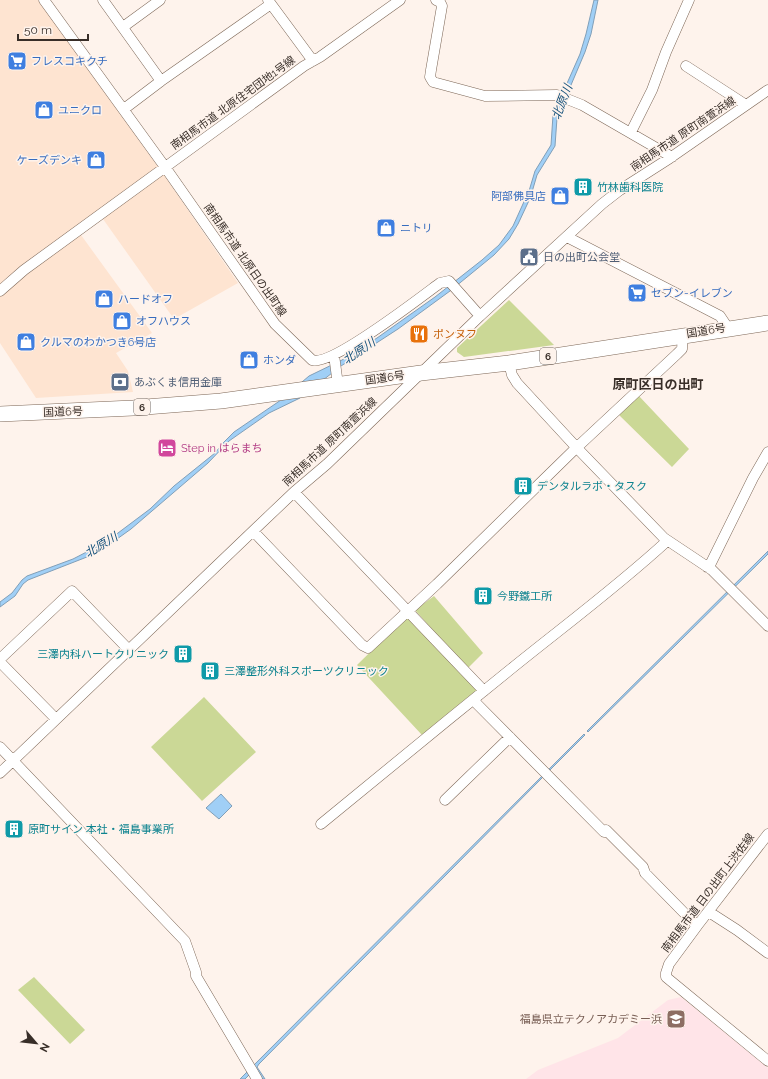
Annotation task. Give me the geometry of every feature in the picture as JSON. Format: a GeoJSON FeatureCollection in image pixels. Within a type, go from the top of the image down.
{"type":"FeatureCollection","features":[{"type":"Feature","properties":{"kind":"highway","name":"国道6号"},"geometry":{"type":"LineString","coordinates":[[0,414],[133,408],[221,400],[283,392],[334,381],[421,373],[509,362],[768,323]]}},
{"type":"Feature","properties":{"kind":"street","name":"南相馬市道 北原日の出町線"},"geometry":{"type":"LineString","coordinates":[[44,0],[165,167],[275,324],[312,360],[319,361],[335,358],[440,283],[449,281],[480,316]]}},
{"type":"Feature","properties":{"kind":"street"},"geometry":{"type":"LineString","coordinates":[[103,0],[161,82]]}},
{"type":"Feature","properties":{"kind":"street"},"geometry":{"type":"LineString","coordinates":[[123,27],[160,0]]}},
{"type":"Feature","properties":{"kind":"street"},"geometry":{"type":"LineString","coordinates":[[313,61],[400,0]]}},
{"type":"Feature","properties":{"kind":"street"},"geometry":{"type":"LineString","coordinates":[[436,0],[440,2],[442,6],[430,77],[433,82],[485,96],[557,95],[582,105],[672,157]]}},
{"type":"Feature","properties":{"kind":"street"},"geometry":{"type":"LineString","coordinates":[[631,132],[652,90],[666,52],[689,0]]}},
{"type":"Feature","properties":{"kind":"street"},"geometry":{"type":"LineString","coordinates":[[124,110],[269,2]]}},
{"type":"Feature","properties":{"kind":"street","name":"南相馬市道 北原住宅団地1号線"},"geometry":{"type":"LineString","coordinates":[[0,291],[24,270],[313,61],[269,2]]}},
{"type":"Feature","properties":{"kind":"street"},"geometry":{"type":"LineString","coordinates":[[686,66],[746,105]]}},
{"type":"Feature","properties":{"kind":"street","name":"南相馬市道 原町南萱浜線"},"geometry":{"type":"LineString","coordinates":[[0,773],[480,316],[613,195],[672,157],[768,90]]}},
{"type":"Feature","properties":{"kind":"street"},"geometry":{"type":"LineString","coordinates":[[567,237],[720,316],[728,328]]}},
{"type":"Feature","properties":{"kind":"street"},"geometry":{"type":"LineString","coordinates":[[253,531],[362,645],[368,648],[677,354],[682,349],[683,335]]}},
{"type":"Feature","properties":{"kind":"street"},"geometry":{"type":"LineString","coordinates":[[334,381],[335,358]]}},
{"type":"Feature","properties":{"kind":"street"},"geometry":{"type":"LineString","coordinates":[[509,362],[512,375],[517,383],[577,448],[667,541],[712,570],[768,626]]}},
{"type":"Feature","properties":{"kind":"street"},"geometry":{"type":"LineString","coordinates":[[707,567],[711,563],[753,478],[768,452]]}},
{"type":"Feature","properties":{"kind":"street"},"geometry":{"type":"LineString","coordinates":[[294,492],[484,691]]}},
{"type":"Feature","properties":{"kind":"street"},"geometry":{"type":"LineString","coordinates":[[321,824],[474,699],[590,607],[667,541]]}},
{"type":"Feature","properties":{"kind":"street"},"geometry":{"type":"LineString","coordinates":[[56,719],[0,661],[72,591],[129,650]]}},
{"type":"Feature","properties":{"kind":"street"},"geometry":{"type":"LineString","coordinates":[[474,699],[477,704],[604,832],[606,830],[643,867],[645,873],[697,926]]}},
{"type":"Feature","properties":{"kind":"street"},"geometry":{"type":"LineString","coordinates":[[445,800],[510,737]]}},
{"type":"Feature","properties":{"kind":"street"},"geometry":{"type":"LineString","coordinates":[[0,747],[186,941],[196,976],[257,1079]]}},
{"type":"Feature","properties":{"kind":"street","name":"南相馬市道 日の出町上渋佐線"},"geometry":{"type":"LineString","coordinates":[[768,834],[669,964],[666,977],[768,1061]]}},
{"type":"Feature","properties":{"kind":"street"},"geometry":{"type":"LineString","coordinates":[[709,912],[768,953]]}},
{"type":"Feature","properties":{"kind":"shaded area"},"geometry":{"type":"Polygon","coordinates":[[[0,0],[38,0],[166,178],[238,283],[174,319],[103,219],[81,235],[152,333],[116,353],[128,371],[133,392],[36,398],[0,343],[0,0]]]}},
{"type":"Feature","properties":{"kind":"shaded area","name":"福島県立テクノアカデミー浜"},"geometry":{"type":"Polygon","coordinates":[[[681,997],[768,1068],[768,1079],[526,1079],[538,1070],[618,1038],[668,1000],[681,997]]]}},
{"type":"Feature","properties":{"kind":"green space"},"geometry":{"type":"Polygon","coordinates":[[[509,300],[554,345],[464,357],[457,352],[457,348],[509,300]]]}},
{"type":"Feature","properties":{"kind":"green space"},"geometry":{"type":"Polygon","coordinates":[[[638,395],[689,449],[672,467],[618,414],[638,395]]]}},
{"type":"Feature","properties":{"kind":"green space"},"geometry":{"type":"Polygon","coordinates":[[[434,596],[483,653],[467,669],[415,610],[434,596]]]}},
{"type":"Feature","properties":{"kind":"green space"},"geometry":{"type":"Polygon","coordinates":[[[408,615],[478,689],[422,735],[357,665],[408,615]]]}},
{"type":"Feature","properties":{"kind":"green space"},"geometry":{"type":"Polygon","coordinates":[[[204,697],[256,752],[202,801],[151,747],[204,697]]]}},
{"type":"Feature","properties":{"kind":"green space"},"geometry":{"type":"Polygon","coordinates":[[[34,977],[85,1030],[70,1044],[18,990],[34,977]]]}},
{"type":"Feature","properties":{"kind":"water","name":"北原川"},"geometry":{"type":"Polygon","coordinates":[[[594,0],[598,0],[591,34],[557,118],[555,146],[537,175],[533,192],[518,224],[509,239],[494,255],[450,291],[398,329],[341,366],[300,398],[269,413],[229,441],[208,463],[131,529],[110,544],[92,555],[28,580],[23,584],[15,596],[0,607],[0,602],[12,593],[27,576],[73,559],[106,542],[150,509],[174,486],[215,453],[234,432],[281,400],[309,376],[342,360],[377,338],[435,297],[499,245],[513,226],[527,195],[527,190],[529,191],[535,171],[551,145],[553,115],[580,54],[594,0]]]}},
{"type":"Feature","properties":{"kind":"water"},"geometry":{"type":"Polygon","coordinates":[[[768,551],[768,554],[588,732],[587,731],[768,551]]]}},
{"type":"Feature","properties":{"kind":"water"},"geometry":{"type":"Polygon","coordinates":[[[584,734],[585,735],[259,1064],[257,1067],[265,1079],[262,1079],[256,1068],[245,1079],[240,1079],[584,734]]]}},
{"type":"Feature","properties":{"kind":"water"},"geometry":{"type":"Polygon","coordinates":[[[221,794],[232,806],[219,819],[206,808],[221,794]]]}},
{"type":"Feature","properties":{"kind":"place","name":"フレスコキクチ"},"geometry":{"type":"Point","coordinates":[17,61]}},
{"type":"Feature","properties":{"kind":"place","name":"ユニクロ"},"geometry":{"type":"Point","coordinates":[44,110]}},
{"type":"Feature","properties":{"kind":"place","name":"ケーズデンキ"},"geometry":{"type":"Point","coordinates":[96,160]}},
{"type":"Feature","properties":{"kind":"place","name":"竹林歯科医院"},"geometry":{"type":"Point","coordinates":[583,187]}},
{"type":"Feature","properties":{"kind":"place","name":"阿部佛具店"},"geometry":{"type":"Point","coordinates":[560,196]}},
{"type":"Feature","properties":{"kind":"place","name":"ニトリ"},"geometry":{"type":"Point","coordinates":[386,228]}},
{"type":"Feature","properties":{"kind":"place","name":"日の出町公会堂"},"geometry":{"type":"Point","coordinates":[529,257]}},
{"type":"Feature","properties":{"kind":"place","name":"セブン-イレブン"},"geometry":{"type":"Point","coordinates":[637,293]}},
{"type":"Feature","properties":{"kind":"place","name":"ハードオフ"},"geometry":{"type":"Point","coordinates":[104,299]}},
{"type":"Feature","properties":{"kind":"place","name":"オフハウス"},"geometry":{"type":"Point","coordinates":[122,321]}},
{"type":"Feature","properties":{"kind":"place","name":"ポンヌフ"},"geometry":{"type":"Point","coordinates":[419,334]}},
{"type":"Feature","properties":{"kind":"place","name":"クルマのわかつき6号店"},"geometry":{"type":"Point","coordinates":[26,342]}},
{"type":"Feature","properties":{"kind":"place","name":"ホンダ"},"geometry":{"type":"Point","coordinates":[249,360]}},
{"type":"Feature","properties":{"kind":"place","name":"あぶくま信用金庫"},"geometry":{"type":"Point","coordinates":[120,382]}},
{"type":"Feature","properties":{"kind":"place","name":"Step in はらまち"},"geometry":{"type":"Point","coordinates":[167,448]}},
{"type":"Feature","properties":{"kind":"place","name":"デンタルラボ・タスク"},"geometry":{"type":"Point","coordinates":[523,486]}},
{"type":"Feature","properties":{"kind":"place","name":"今野鐵工所"},"geometry":{"type":"Point","coordinates":[483,596]}},
{"type":"Feature","properties":{"kind":"place","name":"三澤内科ハートクリニック"},"geometry":{"type":"Point","coordinates":[183,654]}},
{"type":"Feature","properties":{"kind":"place","name":"三澤整形外科スポーツクリニック"},"geometry":{"type":"Point","coordinates":[210,671]}},
{"type":"Feature","properties":{"kind":"place","name":"原町サイン 本社・福島事業所"},"geometry":{"type":"Point","coordinates":[14,829]}},
{"type":"Feature","properties":{"kind":"place","name":"福島県立テクノアカデミー浜"},"geometry":{"type":"Point","coordinates":[676,1019]}},
{"type":"Feature","properties":{"kind":"district","name":"原町区日の出町"},"geometry":{"type":"Point","coordinates":[658,384]}}]}
